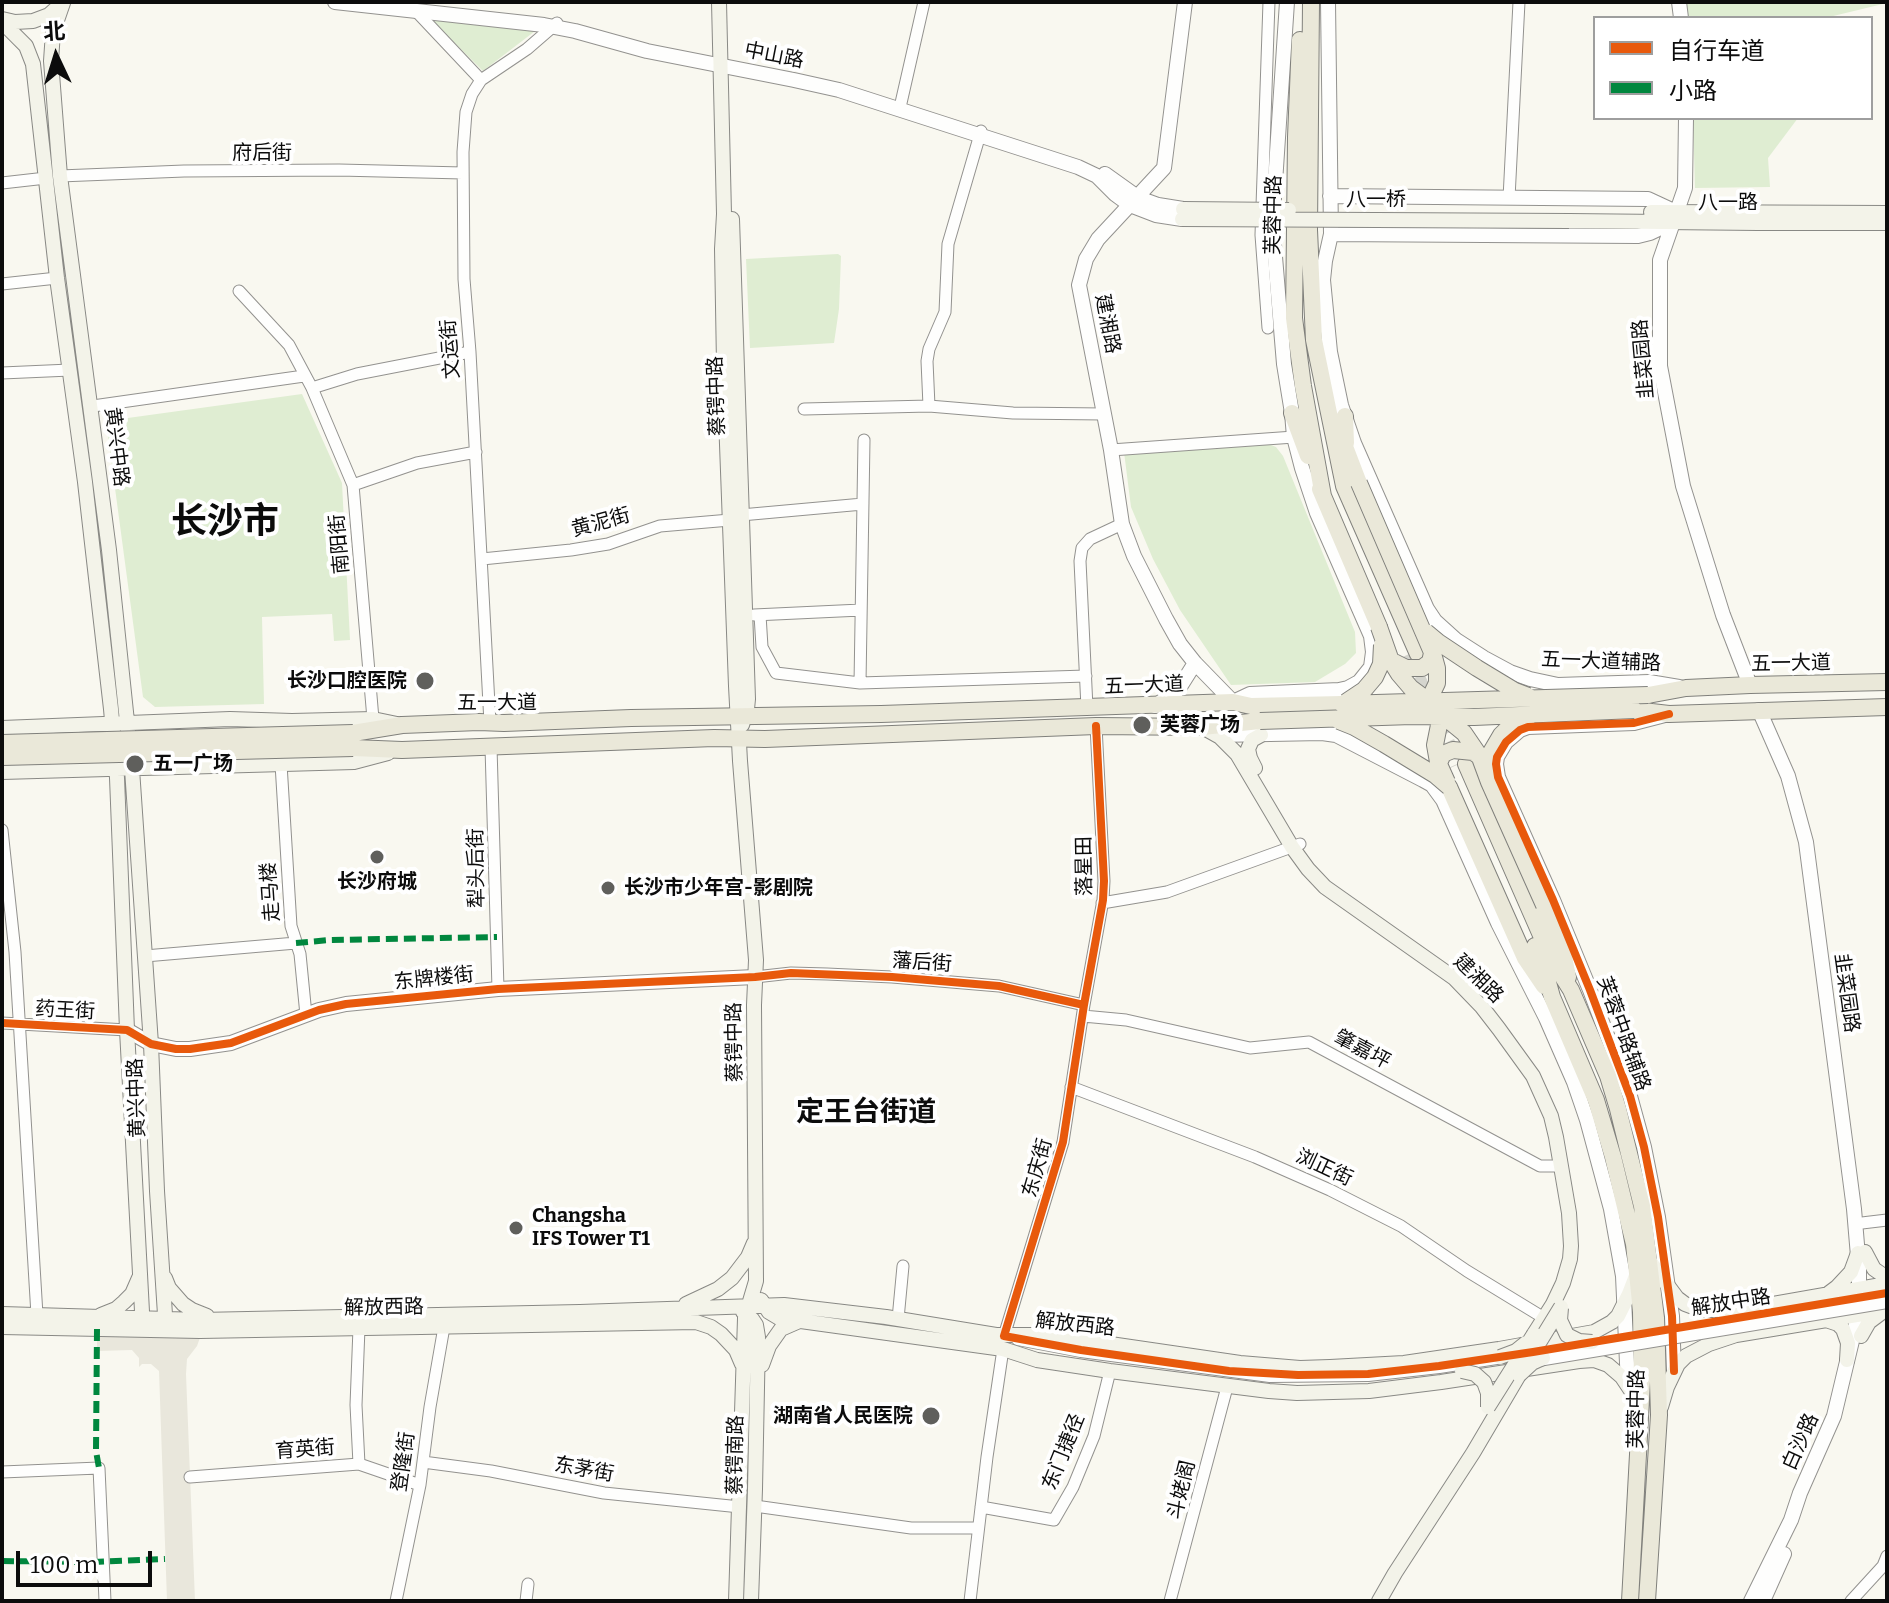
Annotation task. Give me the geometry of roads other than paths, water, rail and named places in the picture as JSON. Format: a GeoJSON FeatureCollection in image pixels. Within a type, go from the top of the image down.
{"type":"FeatureCollection","features":[{"type":"Feature","properties":{"kind":"main road"},"geometry":{"type":"LineString","coordinates":[[4,25],[49,15],[63,2]]}},
{"type":"Feature","properties":{"kind":"main road","name":"黄兴中路"},"geometry":{"type":"LineString","coordinates":[[63,2],[53,32],[51,55],[57,278],[87,496],[116,770],[143,1324]]}},
{"type":"Feature","properties":{"kind":"main road"},"geometry":{"type":"LineString","coordinates":[[719,2],[723,62]]}},
{"type":"Feature","properties":{"kind":"main road"},"geometry":{"type":"LineString","coordinates":[[723,62],[726,2]]}},
{"type":"Feature","properties":{"kind":"main road","name":"芙蓉中路"},"geometry":{"type":"LineString","coordinates":[[1301,2],[1294,318],[1311,428]]}},
{"type":"Feature","properties":{"kind":"main road","name":"芙蓉中路"},"geometry":{"type":"LineString","coordinates":[[1311,2],[1309,230],[1312,318],[1321,377],[1338,418]]}},
{"type":"Feature","properties":{"kind":"main road","name":"黄兴中路"},"geometry":{"type":"LineString","coordinates":[[4,25],[31,55],[91,410],[132,769],[166,1325]]}},
{"type":"Feature","properties":{"kind":"main road","name":"蔡锷中路"},"geometry":{"type":"LineString","coordinates":[[723,62],[742,685],[747,709],[740,725],[741,771],[756,944],[756,1281],[747,1310]]}},
{"type":"Feature","properties":{"kind":"main road","name":"八一路"},"geometry":{"type":"LineString","coordinates":[[1675,217],[1887,213]]}},
{"type":"Feature","properties":{"kind":"main road","name":"八一桥"},"geometry":{"type":"LineString","coordinates":[[1183,214],[1569,216]]}},
{"type":"Feature","properties":{"kind":"main road","name":"八一路"},"geometry":{"type":"LineString","coordinates":[[1569,216],[1887,223]]}},
{"type":"Feature","properties":{"kind":"main road"},"geometry":{"type":"LineString","coordinates":[[1292,413],[1323,496],[1379,627],[1382,656],[1379,671],[1364,690],[1342,704]]}},
{"type":"Feature","properties":{"kind":"main road"},"geometry":{"type":"LineString","coordinates":[[1338,418],[1344,486],[1412,655]]}},
{"type":"Feature","properties":{"kind":"main road"},"geometry":{"type":"LineString","coordinates":[[1338,418],[1359,483],[1418,621],[1438,642],[1537,706],[1501,735],[1491,752],[1489,782]]}},
{"type":"Feature","properties":{"kind":"main road"},"geometry":{"type":"LineString","coordinates":[[1311,428],[1323,496]]}},
{"type":"Feature","properties":{"kind":"main road"},"geometry":{"type":"LineString","coordinates":[[1311,428],[1345,515],[1412,655]]}},
{"type":"Feature","properties":{"kind":"main road","name":"蔡锷中路"},"geometry":{"type":"LineString","coordinates":[[736,517],[752,615],[742,685]]}},
{"type":"Feature","properties":{"kind":"main road"},"geometry":{"type":"LineString","coordinates":[[1418,621],[1404,681],[1422,708],[1449,715],[1464,733],[1468,762]]}},
{"type":"Feature","properties":{"kind":"main road"},"geometry":{"type":"LineString","coordinates":[[1379,627],[1438,676],[1435,689],[1422,708]]}},
{"type":"Feature","properties":{"kind":"main road","name":"五一大道"},"geometry":{"type":"LineString","coordinates":[[1449,715],[1648,695],[1686,688],[1887,682]]}},
{"type":"Feature","properties":{"kind":"main road"},"geometry":{"type":"LineString","coordinates":[[714,716],[725,710],[742,685],[755,705],[765,714],[775,716]]}},
{"type":"Feature","properties":{"kind":"main road"},"geometry":{"type":"LineString","coordinates":[[1439,763],[1436,735],[1440,720],[1470,700]]}},
{"type":"Feature","properties":{"kind":"main road","name":"五一大道"},"geometry":{"type":"LineString","coordinates":[[2,728],[230,719],[373,719],[402,725],[714,716],[740,725],[900,735],[1096,726],[1261,728],[1470,700],[1669,714],[1887,707]]}},
{"type":"Feature","properties":{"kind":"main road","name":"五一大道"},"geometry":{"type":"LineString","coordinates":[[2,772],[354,762],[402,750],[714,738],[740,725],[775,716],[1233,702],[1251,706],[1397,702],[1422,708]]}},
{"type":"Feature","properties":{"kind":"main road"},"geometry":{"type":"LineString","coordinates":[[1325,719],[1345,723],[1361,731],[1435,775],[1449,787]]}},
{"type":"Feature","properties":{"kind":"main road","name":"五一大道"},"geometry":{"type":"LineString","coordinates":[[2,757],[353,740],[402,725]]}},
{"type":"Feature","properties":{"kind":"main road","name":"建湘路"},"geometry":{"type":"LineString","coordinates":[[1202,727],[1226,741],[1243,762],[1294,844],[1331,880],[1459,972],[1505,1022],[1541,1072],[1559,1113],[1572,1176],[1580,1231],[1579,1259],[1576,1274],[1561,1307],[1527,1360]]}},
{"type":"Feature","properties":{"kind":"main road","name":"建湘路"},"geometry":{"type":"LineString","coordinates":[[1261,728],[1249,744],[1250,758],[1308,869],[1325,887],[1454,978],[1482,1007],[1519,1054],[1542,1093],[1551,1116],[1561,1166],[1571,1246],[1563,1283],[1534,1334],[1527,1360]]}},
{"type":"Feature","properties":{"kind":"main road"},"geometry":{"type":"LineString","coordinates":[[714,738],[728,745],[741,771]]}},
{"type":"Feature","properties":{"kind":"main road","name":"五一大道"},"geometry":{"type":"LineString","coordinates":[[2,743],[353,740],[402,750]]}},
{"type":"Feature","properties":{"kind":"main road"},"geometry":{"type":"LineString","coordinates":[[1439,763],[1443,754],[1453,750],[1473,752],[1468,762]]}},
{"type":"Feature","properties":{"kind":"main road","name":"芙蓉中路"},"geometry":{"type":"LineString","coordinates":[[1468,762],[1489,782],[1549,902],[1571,990]]}},
{"type":"Feature","properties":{"kind":"main road","name":"芙蓉中路"},"geometry":{"type":"LineString","coordinates":[[1468,762],[1551,958],[1571,990],[1608,1076],[1642,1206],[1644,1267],[1640,1420],[1630,1601]]}},
{"type":"Feature","properties":{"kind":"main road","name":"芙蓉中路"},"geometry":{"type":"LineString","coordinates":[[1468,762],[1542,961],[1552,997],[1600,1113],[1656,1318],[1659,1415],[1647,1601]]}},
{"type":"Feature","properties":{"kind":"main road","name":"芙蓉中路"},"geometry":{"type":"LineString","coordinates":[[1439,763],[1503,921],[1552,997]]}},
{"type":"Feature","properties":{"kind":"main road"},"geometry":{"type":"LineString","coordinates":[[677,1308],[726,1283],[748,1257],[755,1238]]}},
{"type":"Feature","properties":{"kind":"main road"},"geometry":{"type":"LineString","coordinates":[[1823,1296],[1851,1272],[1862,1252],[1874,1269],[1887,1278]]}},
{"type":"Feature","properties":{"kind":"main road","name":"解放中路"},"geometry":{"type":"LineString","coordinates":[[1644,1267],[1685,1304],[1709,1310],[1739,1310],[1887,1284]]}},
{"type":"Feature","properties":{"kind":"main road","name":"解放西路"},"geometry":{"type":"LineString","coordinates":[[764,1305],[774,1316],[799,1321],[1004,1342],[1043,1335],[1270,1366],[1368,1366],[1586,1335],[1612,1322],[1644,1267]]}},
{"type":"Feature","properties":{"kind":"main road"},"geometry":{"type":"LineString","coordinates":[[94,1317],[124,1302],[136,1287],[140,1270]]}},
{"type":"Feature","properties":{"kind":"main road"},"geometry":{"type":"LineString","coordinates":[[162,1270],[169,1288],[183,1304],[219,1319]]}},
{"type":"Feature","properties":{"kind":"main road"},"geometry":{"type":"LineString","coordinates":[[756,1281],[764,1305]]}},
{"type":"Feature","properties":{"kind":"main road","name":"解放西路"},"geometry":{"type":"LineString","coordinates":[[166,1325],[219,1319],[732,1306],[747,1310],[764,1305],[810,1307],[898,1319],[1004,1342],[1037,1360],[1227,1387],[1297,1393],[1369,1391],[1587,1360],[1608,1365],[1628,1385]]}},
{"type":"Feature","properties":{"kind":"main road"},"geometry":{"type":"LineString","coordinates":[[1561,1307],[1560,1320],[1567,1335],[1579,1341],[1592,1342]]}},
{"type":"Feature","properties":{"kind":"main road","name":"蔡锷南路"},"geometry":{"type":"LineString","coordinates":[[747,1310],[744,1369],[751,1601]]}},
{"type":"Feature","properties":{"kind":"main road","name":"蔡锷南路"},"geometry":{"type":"LineString","coordinates":[[736,1601],[748,1506],[758,1376],[758,1331],[747,1310]]}},
{"type":"Feature","properties":{"kind":"main road"},"geometry":{"type":"LineString","coordinates":[[1861,1336],[1869,1322],[1887,1310]]}},
{"type":"Feature","properties":{"kind":"main road","name":"解放中路"},"geometry":{"type":"LineString","coordinates":[[1674,1371],[1686,1356],[1724,1338],[1887,1310]]}},
{"type":"Feature","properties":{"kind":"main road","name":"解放西路"},"geometry":{"type":"LineString","coordinates":[[2,1314],[94,1317],[143,1324]]}},
{"type":"Feature","properties":{"kind":"main road"},"geometry":{"type":"LineString","coordinates":[[1826,1320],[1838,1324],[1847,1335],[1847,1360]]}},
{"type":"Feature","properties":{"kind":"main road"},"geometry":{"type":"LineString","coordinates":[[758,1376],[776,1334],[786,1325],[799,1321]]}},
{"type":"Feature","properties":{"kind":"main road","name":"解放西路"},"geometry":{"type":"LineString","coordinates":[[2,1327],[143,1324],[359,1328],[696,1322],[711,1327],[727,1340],[736,1350],[744,1369]]}},
{"type":"Feature","properties":{"kind":"main road"},"geometry":{"type":"LineString","coordinates":[[1500,1357],[1522,1347],[1534,1334]]}},
{"type":"Feature","properties":{"kind":"main road"},"geometry":{"type":"LineString","coordinates":[[1370,1601],[1378,1583],[1488,1407],[1527,1360]]}},
{"type":"Feature","properties":{"kind":"main road"},"geometry":{"type":"LineString","coordinates":[[1379,1601],[1473,1453],[1527,1360]]}},
{"type":"Feature","properties":{"kind":"main road"},"geometry":{"type":"LineString","coordinates":[[1462,1371],[1475,1374],[1484,1382],[1488,1407]]}},
{"type":"Feature","properties":{"kind":"main road"},"geometry":{"type":"LineString","coordinates":[[1659,1415],[1674,1371]]}},
{"type":"Feature","properties":{"kind":"main road"},"geometry":{"type":"LineString","coordinates":[[1628,1385],[1634,1395],[1640,1420]]}},
{"type":"Feature","properties":{"kind":"street","name":"中山路"},"geometry":{"type":"LineString","coordinates":[[335,2],[555,25],[649,44],[839,90],[1080,160],[1101,172],[1134,201],[1183,214]]}},
{"type":"Feature","properties":{"kind":"street","name":"中山路"},"geometry":{"type":"LineString","coordinates":[[387,2],[412,8]]}},
{"type":"Feature","properties":{"kind":"street"},"geometry":{"type":"LineString","coordinates":[[901,103],[924,2]]}},
{"type":"Feature","properties":{"kind":"street","name":"建湘路"},"geometry":{"type":"LineString","coordinates":[[1185,2],[1164,168],[1098,239],[1086,259],[1079,285],[1122,524],[1134,556],[1180,644],[1233,702]]}},
{"type":"Feature","properties":{"kind":"street"},"geometry":{"type":"LineString","coordinates":[[1268,328],[1261,235],[1269,2]]}},
{"type":"Feature","properties":{"kind":"street"},"geometry":{"type":"LineString","coordinates":[[1233,702],[1250,694],[1339,690],[1353,686],[1364,677],[1372,664],[1371,636],[1317,513],[1294,437],[1280,325],[1273,233],[1287,2]]}},
{"type":"Feature","properties":{"kind":"street","name":"五一大道辅路"},"geometry":{"type":"LineString","coordinates":[[1328,2],[1331,234],[1323,280],[1338,418],[1354,443],[1427,609],[1445,631],[1484,658],[1515,674],[1544,683],[1649,682],[1686,688]]}},
{"type":"Feature","properties":{"kind":"street"},"geometry":{"type":"LineString","coordinates":[[1509,198],[1519,2]]}},
{"type":"Feature","properties":{"kind":"street"},"geometry":{"type":"LineString","coordinates":[[412,8],[481,80],[555,25]]}},
{"type":"Feature","properties":{"kind":"street","name":"中山路"},"geometry":{"type":"LineString","coordinates":[[723,62],[818,77],[980,132]]}},
{"type":"Feature","properties":{"kind":"street","name":"文运街"},"geometry":{"type":"LineString","coordinates":[[481,80],[466,112],[464,279],[490,723]]}},
{"type":"Feature","properties":{"kind":"street","name":"韭菜园路"},"geometry":{"type":"LineString","coordinates":[[1686,120],[1683,197],[1660,260],[1660,366],[1683,486],[1723,615],[1750,685]]}},
{"type":"Feature","properties":{"kind":"street"},"geometry":{"type":"LineString","coordinates":[[929,406],[927,361],[945,312],[948,244],[980,132]]}},
{"type":"Feature","properties":{"kind":"street","name":"府后街"},"geometry":{"type":"LineString","coordinates":[[2,183],[53,177],[184,171],[463,173]]}},
{"type":"Feature","properties":{"kind":"street"},"geometry":{"type":"LineString","coordinates":[[1330,196],[1648,199],[1675,217],[1650,233],[1638,236],[1331,234]]}},
{"type":"Feature","properties":{"kind":"street"},"geometry":{"type":"LineString","coordinates":[[2,284],[57,278]]}},
{"type":"Feature","properties":{"kind":"street","name":"南阳街"},"geometry":{"type":"LineString","coordinates":[[239,291],[289,345],[312,388],[353,485],[373,719]]}},
{"type":"Feature","properties":{"kind":"street"},"geometry":{"type":"LineString","coordinates":[[312,388],[357,374],[470,352]]}},
{"type":"Feature","properties":{"kind":"street"},"geometry":{"type":"LineString","coordinates":[[2,373],[70,370]]}},
{"type":"Feature","properties":{"kind":"street"},"geometry":{"type":"LineString","coordinates":[[91,410],[93,406],[304,376]]}},
{"type":"Feature","properties":{"kind":"street"},"geometry":{"type":"LineString","coordinates":[[804,409],[929,406],[1013,413],[1104,414]]}},
{"type":"Feature","properties":{"kind":"street"},"geometry":{"type":"LineString","coordinates":[[1111,450],[1294,437]]}},
{"type":"Feature","properties":{"kind":"street"},"geometry":{"type":"LineString","coordinates":[[860,683],[864,440]]}},
{"type":"Feature","properties":{"kind":"street"},"geometry":{"type":"LineString","coordinates":[[353,485],[417,463],[476,452]]}},
{"type":"Feature","properties":{"kind":"street","name":"黄泥街"},"geometry":{"type":"LineString","coordinates":[[482,559],[608,544],[660,526],[863,504]]}},
{"type":"Feature","properties":{"kind":"street"},"geometry":{"type":"LineString","coordinates":[[1087,708],[1080,561],[1082,548],[1090,539],[1122,524]]}},
{"type":"Feature","properties":{"kind":"street"},"geometry":{"type":"LineString","coordinates":[[861,610],[752,615],[762,647],[776,673],[860,683],[1086,676]]}},
{"type":"Feature","properties":{"kind":"street"},"geometry":{"type":"LineString","coordinates":[[1372,664],[1484,658]]}},
{"type":"Feature","properties":{"kind":"street"},"geometry":{"type":"LineString","coordinates":[[1154,706],[1178,690],[1195,663]]}},
{"type":"Feature","properties":{"kind":"street"},"geometry":{"type":"LineString","coordinates":[[1515,674],[1520,730]]}},
{"type":"Feature","properties":{"kind":"street"},"geometry":{"type":"LineString","coordinates":[[1353,686],[1359,746]]}},
{"type":"Feature","properties":{"kind":"street","name":"韭菜园路"},"geometry":{"type":"LineString","coordinates":[[1765,710],[1799,793],[1813,853],[1862,1223],[1863,1289]]}},
{"type":"Feature","properties":{"kind":"street","name":"韭菜园路"},"geometry":{"type":"LineString","coordinates":[[1765,710],[1806,842],[1862,1252]]}},
{"type":"Feature","properties":{"kind":"street"},"geometry":{"type":"LineString","coordinates":[[1388,761],[1501,750],[1520,730],[1536,726],[1634,723],[1669,714]]}},
{"type":"Feature","properties":{"kind":"street","name":"落星田"},"geometry":{"type":"LineString","coordinates":[[1083,1010],[1104,883],[1096,726]]}},
{"type":"Feature","properties":{"kind":"street"},"geometry":{"type":"LineString","coordinates":[[1218,735],[1261,728],[1329,733],[1432,785],[1443,800],[1503,921],[1587,1120],[1614,1224],[1623,1276],[1628,1385]]}},
{"type":"Feature","properties":{"kind":"street","name":"犁头后街"},"geometry":{"type":"LineString","coordinates":[[491,747],[498,989]]}},
{"type":"Feature","properties":{"kind":"street","name":"芙蓉中路辅路"},"geometry":{"type":"LineString","coordinates":[[1501,750],[1496,764],[1498,777],[1549,902],[1590,990],[1630,1096],[1651,1179],[1672,1316],[1674,1371]]}},
{"type":"Feature","properties":{"kind":"street","name":"走马楼"},"geometry":{"type":"LineString","coordinates":[[281,764],[291,926],[300,954],[306,1015]]}},
{"type":"Feature","properties":{"kind":"street"},"geometry":{"type":"LineString","coordinates":[[2,830],[15,952],[37,1315]]}},
{"type":"Feature","properties":{"kind":"street"},"geometry":{"type":"LineString","coordinates":[[1104,883],[1124,893],[1145,892],[1294,844]]}},
{"type":"Feature","properties":{"kind":"street"},"geometry":{"type":"LineString","coordinates":[[1102,903],[1167,892],[1294,844]]}},
{"type":"Feature","properties":{"kind":"street"},"geometry":{"type":"LineString","coordinates":[[145,956],[296,943]]}},
{"type":"Feature","properties":{"kind":"street","name":"藩后街"},"geometry":{"type":"LineString","coordinates":[[755,977],[791,973],[827,974],[984,984],[1083,1010]]}},
{"type":"Feature","properties":{"kind":"street","name":"东牌楼街"},"geometry":{"type":"LineString","coordinates":[[127,1030],[151,1044],[176,1049],[218,1046],[346,1004],[498,989],[755,977]]}},
{"type":"Feature","properties":{"kind":"street","name":"肇嘉坪"},"geometry":{"type":"LineString","coordinates":[[1083,1010],[1250,1048],[1309,1042],[1540,1166],[1561,1166]]}},
{"type":"Feature","properties":{"kind":"street","name":"东庆街"},"geometry":{"type":"LineString","coordinates":[[970,1601],[1004,1342],[1063,1142],[1083,1010]]}},
{"type":"Feature","properties":{"kind":"street","name":"药王街"},"geometry":{"type":"LineString","coordinates":[[2,1023],[127,1030]]}},
{"type":"Feature","properties":{"kind":"street","name":"浏正街"},"geometry":{"type":"LineString","coordinates":[[1071,1087],[1255,1157],[1330,1190],[1401,1226],[1544,1318]]}},
{"type":"Feature","properties":{"kind":"street"},"geometry":{"type":"LineString","coordinates":[[1862,1223],[1887,1220]]}},
{"type":"Feature","properties":{"kind":"street"},"geometry":{"type":"LineString","coordinates":[[898,1319],[903,1266]]}},
{"type":"Feature","properties":{"kind":"street","name":"白沙路"},"geometry":{"type":"LineString","coordinates":[[1763,1601],[1798,1523],[1839,1418],[1861,1336],[1863,1289]]}},
{"type":"Feature","properties":{"kind":"street","name":"解放中路"},"geometry":{"type":"LineString","coordinates":[[1527,1360],[1592,1342],[1887,1293]]}},
{"type":"Feature","properties":{"kind":"street","name":"解放中路"},"geometry":{"type":"LineString","coordinates":[[1527,1360],[1887,1301]]}},
{"type":"Feature","properties":{"kind":"street","name":"白沙路"},"geometry":{"type":"LineString","coordinates":[[1751,1601],[1791,1520],[1834,1416],[1861,1314]]}},
{"type":"Feature","properties":{"kind":"street","name":"登隆街"},"geometry":{"type":"LineString","coordinates":[[396,1601],[420,1485],[444,1327]]}},
{"type":"Feature","properties":{"kind":"street"},"geometry":{"type":"LineString","coordinates":[[359,1328],[356,1405],[359,1464]]}},
{"type":"Feature","properties":{"kind":"street","name":"解放西路"},"geometry":{"type":"LineString","coordinates":[[1004,1342],[1227,1379],[1298,1384],[1368,1382],[1527,1360]]}},
{"type":"Feature","properties":{"kind":"street","name":"解放西路"},"geometry":{"type":"LineString","coordinates":[[1081,1354],[1284,1375],[1405,1371],[1500,1357],[1527,1360]]}},
{"type":"Feature","properties":{"kind":"street","name":"东门捷径"},"geometry":{"type":"LineString","coordinates":[[981,1507],[1054,1520],[1073,1487],[1094,1436],[1110,1371]]}},
{"type":"Feature","properties":{"kind":"street","name":"斗姥阁"},"geometry":{"type":"LineString","coordinates":[[1170,1601],[1227,1387]]}},
{"type":"Feature","properties":{"kind":"street","name":"东茅街"},"geometry":{"type":"LineString","coordinates":[[423,1462],[491,1471],[604,1493],[748,1506],[911,1528],[978,1528]]}},
{"type":"Feature","properties":{"kind":"street","name":"育英街"},"geometry":{"type":"LineString","coordinates":[[190,1477],[359,1464],[420,1485]]}},
{"type":"Feature","properties":{"kind":"street"},"geometry":{"type":"LineString","coordinates":[[2,1472],[99,1468],[105,1601]]}},
{"type":"Feature","properties":{"kind":"street"},"geometry":{"type":"LineString","coordinates":[[1851,1601],[1883,1566],[1887,1556]]}},
{"type":"Feature","properties":{"kind":"street"},"geometry":{"type":"LineString","coordinates":[[526,1601],[528,1584]]}},
{"type":"Feature","properties":{"kind":"tunnel"},"geometry":{"type":"LineString","coordinates":[[1407,655],[1457,765]]}},
{"type":"Feature","properties":{"kind":"place","name":"长沙口腔医院"},"geometry":{"type":"Point","coordinates":[425,681]}},
{"type":"Feature","properties":{"kind":"place","name":"芙蓉广场"},"geometry":{"type":"Point","coordinates":[1142,725]}},
{"type":"Feature","properties":{"kind":"place","name":"五一广场"},"geometry":{"type":"Point","coordinates":[135,764]}},
{"type":"Feature","properties":{"kind":"place","name":"长沙府城"},"geometry":{"type":"Point","coordinates":[377,857]}},
{"type":"Feature","properties":{"kind":"place","name":"长沙市少年宫-影剧院"},"geometry":{"type":"Point","coordinates":[608,888]}},
{"type":"Feature","properties":{"kind":"place","name":"Changsha IFS Tower T1"},"geometry":{"type":"Point","coordinates":[516,1228]}},
{"type":"Feature","properties":{"kind":"place","name":"湖南省人民医院"},"geometry":{"type":"Point","coordinates":[931,1416]}},
{"type":"Feature","properties":{"kind":"district","name":"长沙市"},"geometry":{"type":"Point","coordinates":[225,523]}},
{"type":"Feature","properties":{"kind":"district","name":"定王台街道"},"geometry":{"type":"Point","coordinates":[866,1113]}}]}
